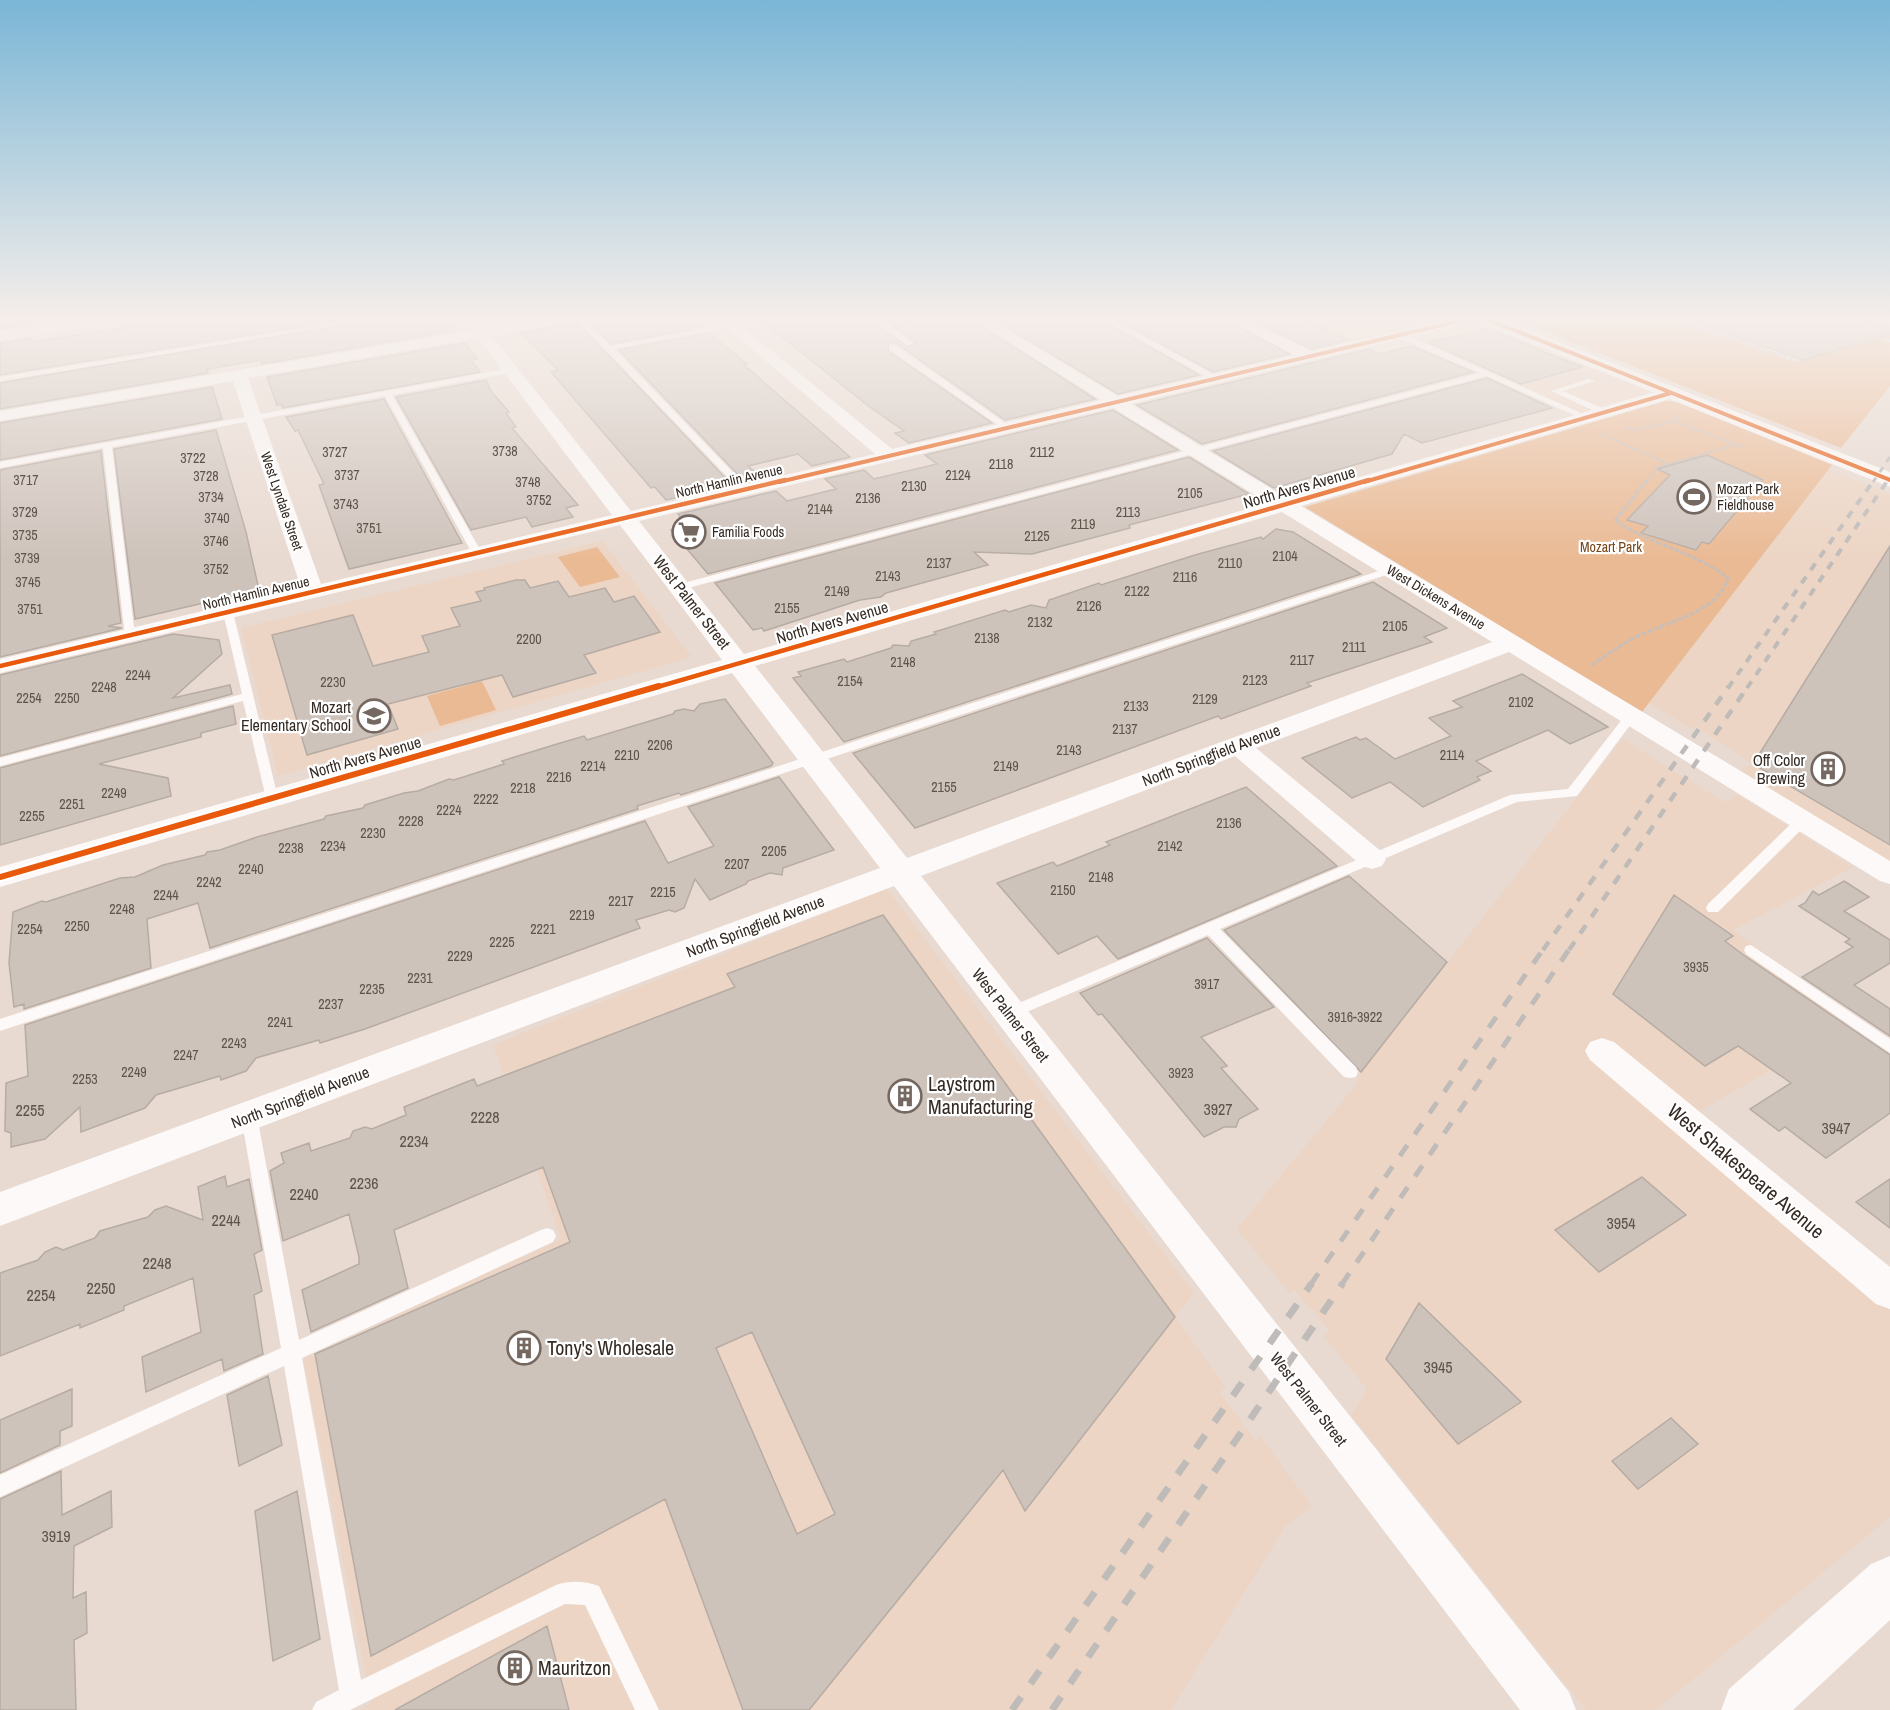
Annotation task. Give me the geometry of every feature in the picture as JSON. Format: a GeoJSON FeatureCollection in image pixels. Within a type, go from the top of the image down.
{"type":"FeatureCollection","features":[{"type":"Feature","properties":{"kind":"main road"},"geometry":{"type":"LineString","coordinates":[[1688,400],[1890,480]]}},
{"type":"Feature","properties":{"kind":"main road"},"geometry":{"type":"LineString","coordinates":[[1750,1710],[1890,1583]]}},
{"type":"Feature","properties":{"kind":"street"},"geometry":{"type":"LineString","coordinates":[[0,416],[94,400]]}},
{"type":"Feature","properties":{"kind":"street","name":"West Lyndale Street"},"geometry":{"type":"LineString","coordinates":[[248,400],[313,592]]}},
{"type":"Feature","properties":{"kind":"street","name":"West Palmer Street"},"geometry":{"type":"LineString","coordinates":[[535,400],[1551,1710]]}},
{"type":"Feature","properties":{"kind":"street"},"geometry":{"type":"LineString","coordinates":[[821,400],[889,456]]}},
{"type":"Feature","properties":{"kind":"street","name":"West Dickens Avenue"},"geometry":{"type":"LineString","coordinates":[[1112,400],[1890,874]]}},
{"type":"Feature","properties":{"kind":"street","name":"North Hamlin Avenue"},"geometry":{"type":"LineString","coordinates":[[0,666],[1125,400]]}},
{"type":"Feature","properties":{"kind":"street","name":"North Avers Avenue"},"geometry":{"type":"LineString","coordinates":[[0,877],[1285,505],[1594,420],[1652,400]]}},
{"type":"Feature","properties":{"kind":"street","name":"North Springfield Avenue"},"geometry":{"type":"LineString","coordinates":[[0,1209],[1511,643]]}},
{"type":"Feature","properties":{"kind":"street"},"geometry":{"type":"LineString","coordinates":[[1237,746],[1372,858]]}},
{"type":"Feature","properties":{"kind":"street","name":"West Shakespeare Avenue"},"geometry":{"type":"LineString","coordinates":[[1602,1051],[1890,1291]]}},
{"type":"Feature","properties":{"kind":"lane"},"geometry":{"type":"LineString","coordinates":[[0,465],[351,400]]}},
{"type":"Feature","properties":{"kind":"lane"},"geometry":{"type":"LineString","coordinates":[[391,400],[477,553]]}},
{"type":"Feature","properties":{"kind":"lane"},"geometry":{"type":"LineString","coordinates":[[659,400],[745,490]]}},
{"type":"Feature","properties":{"kind":"lane"},"geometry":{"type":"LineString","coordinates":[[968,400],[1008,428]]}},
{"type":"Feature","properties":{"kind":"lane"},"geometry":{"type":"LineString","coordinates":[[680,587],[1387,400]]}},
{"type":"Feature","properties":{"kind":"lane"},"geometry":{"type":"LineString","coordinates":[[1547,400],[1594,420]]}},
{"type":"Feature","properties":{"kind":"lane"},"geometry":{"type":"LineString","coordinates":[[1567,400],[1594,420]]}},
{"type":"Feature","properties":{"kind":"lane"},"geometry":{"type":"LineString","coordinates":[[107,446],[130,636]]}},
{"type":"Feature","properties":{"kind":"lane"},"geometry":{"type":"LineString","coordinates":[[0,1025],[1391,570]]}},
{"type":"Feature","properties":{"kind":"lane"},"geometry":{"type":"LineString","coordinates":[[228,612],[272,798]]}},
{"type":"Feature","properties":{"kind":"lane"},"geometry":{"type":"LineString","coordinates":[[0,762],[248,696]]}},
{"type":"Feature","properties":{"kind":"lane"},"geometry":{"type":"LineString","coordinates":[[1010,1013],[1515,798],[1572,793],[1630,716]]}},
{"type":"Feature","properties":{"kind":"lane"},"geometry":{"type":"LineString","coordinates":[[1713,908],[1802,821]]}},
{"type":"Feature","properties":{"kind":"lane"},"geometry":{"type":"LineString","coordinates":[[1210,928],[1350,1072]]}},
{"type":"Feature","properties":{"kind":"lane"},"geometry":{"type":"LineString","coordinates":[[1751,950],[1890,1047]]}},
{"type":"Feature","properties":{"kind":"lane"},"geometry":{"type":"LineString","coordinates":[[249,1116],[352,1695]]}},
{"type":"Feature","properties":{"kind":"lane"},"geometry":{"type":"LineString","coordinates":[[0,1486],[547,1236]]}},
{"type":"Feature","properties":{"kind":"lane"},"geometry":{"type":"LineString","coordinates":[[324,1710],[564,1593],[591,1594],[647,1710]]}},
{"type":"Feature","properties":{"kind":"path"},"geometry":{"type":"LineString","coordinates":[[1626,426],[1636,430],[1673,421],[1680,415]]}},
{"type":"Feature","properties":{"kind":"path"},"geometry":{"type":"LineString","coordinates":[[1594,420],[1671,465]]}},
{"type":"Feature","properties":{"kind":"path"},"geometry":{"type":"LineString","coordinates":[[1673,421],[1738,446]]}},
{"type":"Feature","properties":{"kind":"path"},"geometry":{"type":"LineString","coordinates":[[1587,669],[1632,639],[1711,603],[1724,590],[1728,578],[1713,564],[1683,549],[1632,534],[1615,520],[1658,467],[1738,446],[1749,446]]}},
{"type":"Feature","properties":{"kind":"shaded area"},"geometry":{"type":"Polygon","coordinates":[[[1548,400],[1623,400],[1580,414],[1548,400]]]}},
{"type":"Feature","properties":{"kind":"shaded area"},"geometry":{"type":"Polygon","coordinates":[[[1829,469],[1890,494],[1890,862],[1740,771],[1752,764],[1695,726],[1692,729],[1649,703],[1829,469]]]}},
{"type":"Feature","properties":{"kind":"shaded area","name":"Mozart Elementary School"},"geometry":{"type":"Polygon","coordinates":[[[602,541],[692,657],[278,776],[241,628],[602,541]]]}},
{"type":"Feature","properties":{"kind":"shaded area"},"geometry":{"type":"Polygon","coordinates":[[[1623,739],[1724,802],[1738,795],[1853,867],[1733,930],[1855,1020],[1697,1113],[1890,1271],[1890,1517],[1656,1710],[1586,1710],[1351,1415],[1367,1389],[1324,1337],[1329,1330],[1294,1289],[1290,1294],[1237,1229],[1354,1087],[1361,1072],[1623,739]]]}},
{"type":"Feature","properties":{"kind":"shaded area"},"geometry":{"type":"Polygon","coordinates":[[[887,889],[1194,1293],[1175,1317],[1225,1386],[1220,1393],[1256,1441],[1260,1435],[1312,1507],[1286,1526],[1171,1710],[359,1710],[371,1703],[303,1359],[561,1239],[493,1045],[887,889]]]}},
{"type":"Feature","properties":{"kind":"green space"},"geometry":{"type":"Polygon","coordinates":[[[1718,400],[1879,400],[1841,448],[1718,400]]]}},
{"type":"Feature","properties":{"kind":"green space","name":"Mozart Park"},"geometry":{"type":"Polygon","coordinates":[[[1666,401],[1679,403],[1832,465],[1642,712],[1305,507],[1666,401]]]}},
{"type":"Feature","properties":{"kind":"green space"},"geometry":{"type":"Polygon","coordinates":[[[597,547],[620,577],[580,587],[558,557],[597,547]]]}},
{"type":"Feature","properties":{"kind":"green space"},"geometry":{"type":"Polygon","coordinates":[[[482,681],[496,710],[440,726],[427,696],[482,681]]]}},
{"type":"Feature","properties":{"kind":"building"},"geometry":{"type":"Polygon","coordinates":[[[0,400],[53,400],[0,409],[0,400]]]}},
{"type":"Feature","properties":{"kind":"building"},"geometry":{"type":"Polygon","coordinates":[[[137,400],[216,400],[222,419],[0,460],[0,423],[137,400]]]}},
{"type":"Feature","properties":{"kind":"building"},"geometry":{"type":"Polygon","coordinates":[[[275,400],[328,400],[283,408],[281,404],[277,405],[275,400]]]}},
{"type":"Feature","properties":{"kind":"building"},"geometry":{"type":"Polygon","coordinates":[[[384,400],[462,543],[349,569],[319,485],[324,484],[298,430],[295,431],[286,417],[384,400]]]}},
{"type":"Feature","properties":{"kind":"building"},"geometry":{"type":"Polygon","coordinates":[[[398,400],[499,400],[509,412],[506,413],[516,427],[512,428],[578,505],[566,508],[573,517],[532,527],[526,517],[471,530],[398,400]]]}},
{"type":"Feature","properties":{"kind":"building"},"geometry":{"type":"Polygon","coordinates":[[[575,400],[651,400],[732,485],[666,500],[655,487],[651,488],[575,400]]]}},
{"type":"Feature","properties":{"kind":"building"},"geometry":{"type":"Polygon","coordinates":[[[667,400],[784,400],[850,457],[812,466],[798,454],[748,466],[762,478],[745,482],[667,400]]]}},
{"type":"Feature","properties":{"kind":"building"},"geometry":{"type":"Polygon","coordinates":[[[861,400],[958,400],[992,423],[909,443],[895,433],[904,431],[861,400]]]}},
{"type":"Feature","properties":{"kind":"building"},"geometry":{"type":"Polygon","coordinates":[[[976,400],[1092,400],[1005,420],[976,400]]]}},
{"type":"Feature","properties":{"kind":"building"},"geometry":{"type":"Polygon","coordinates":[[[1159,400],[1368,400],[1202,444],[1137,405],[1159,400]]]}},
{"type":"Feature","properties":{"kind":"building"},"geometry":{"type":"Polygon","coordinates":[[[1405,400],[1534,400],[1552,408],[1422,443],[1404,434],[1392,454],[1274,488],[1213,451],[1405,400]]]}},
{"type":"Feature","properties":{"kind":"building"},"geometry":{"type":"Polygon","coordinates":[[[1113,410],[1178,450],[708,574],[671,530],[688,526],[678,514],[776,491],[787,501],[836,489],[825,479],[864,470],[874,479],[937,464],[925,455],[1113,410]]]}},
{"type":"Feature","properties":{"kind":"building"},"geometry":{"type":"Polygon","coordinates":[[[216,430],[246,532],[259,590],[135,619],[114,449],[216,430]]]}},
{"type":"Feature","properties":{"kind":"building"},"geometry":{"type":"Polygon","coordinates":[[[101,451],[121,623],[108,626],[122,628],[0,657],[0,470],[101,451]]]}},
{"type":"Feature","properties":{"kind":"building","name":"Mozart Park Fieldhouse"},"geometry":{"type":"Polygon","coordinates":[[[1707,455],[1763,480],[1709,544],[1702,542],[1696,550],[1641,533],[1648,526],[1627,520],[1670,475],[1657,469],[1707,455]]]}},
{"type":"Feature","properties":{"kind":"building"},"geometry":{"type":"Polygon","coordinates":[[[1189,457],[1249,494],[1129,525],[1130,528],[1032,554],[974,552],[988,565],[886,593],[881,597],[860,600],[764,631],[762,628],[753,630],[715,583],[1189,457]]]}},
{"type":"Feature","properties":{"kind":"building"},"geometry":{"type":"Polygon","coordinates":[[[1276,529],[1293,532],[1361,574],[844,742],[793,678],[801,676],[798,672],[844,659],[847,662],[891,648],[893,645],[909,646],[911,641],[936,634],[934,632],[1005,610],[1009,612],[1031,605],[1046,608],[1049,600],[1195,555],[1261,537],[1263,539],[1276,529]]]}},
{"type":"Feature","properties":{"kind":"building"},"geometry":{"type":"Polygon","coordinates":[[[1890,546],[1890,845],[1753,764],[1890,546]]]}},
{"type":"Feature","properties":{"kind":"building"},"geometry":{"type":"Polygon","coordinates":[[[516,580],[525,580],[530,588],[558,581],[569,597],[605,588],[614,602],[634,596],[660,632],[584,655],[596,673],[513,697],[502,675],[388,704],[398,729],[307,755],[272,635],[353,615],[373,666],[429,652],[422,636],[460,626],[451,608],[481,601],[476,592],[516,580]]]}},
{"type":"Feature","properties":{"kind":"building"},"geometry":{"type":"Polygon","coordinates":[[[1373,582],[1447,628],[1424,637],[1432,642],[1307,683],[1311,686],[1221,719],[1218,716],[915,828],[853,753],[1373,582]]]}},
{"type":"Feature","properties":{"kind":"building"},"geometry":{"type":"Polygon","coordinates":[[[173,634],[219,640],[222,654],[173,698],[230,685],[232,694],[0,756],[0,675],[173,634]]]}},
{"type":"Feature","properties":{"kind":"building"},"geometry":{"type":"Polygon","coordinates":[[[1522,674],[1608,727],[1570,744],[1548,730],[1476,761],[1491,771],[1477,777],[1480,780],[1423,807],[1390,782],[1352,798],[1302,758],[1356,737],[1360,740],[1366,738],[1395,759],[1451,736],[1429,718],[1462,707],[1453,701],[1522,674]]]}},
{"type":"Feature","properties":{"kind":"building"},"geometry":{"type":"Polygon","coordinates":[[[725,699],[773,763],[771,766],[681,795],[679,793],[637,806],[638,809],[210,948],[198,903],[147,919],[151,968],[24,1009],[24,1004],[14,1007],[9,963],[13,912],[120,878],[135,877],[163,865],[205,855],[207,852],[324,819],[326,816],[363,808],[365,805],[418,791],[449,779],[454,780],[504,764],[502,761],[557,744],[584,736],[587,740],[673,714],[675,711],[684,709],[694,711],[700,704],[725,699]]]}},
{"type":"Feature","properties":{"kind":"building"},"geometry":{"type":"Polygon","coordinates":[[[233,706],[236,724],[201,733],[201,737],[99,764],[168,778],[171,796],[0,845],[0,768],[233,706]]]}},
{"type":"Feature","properties":{"kind":"building"},"geometry":{"type":"Polygon","coordinates":[[[779,777],[834,850],[783,868],[782,875],[770,873],[710,900],[695,879],[684,908],[636,920],[640,928],[365,1029],[320,1043],[319,1040],[256,1058],[246,1071],[221,1080],[220,1076],[156,1095],[145,1108],[81,1132],[80,1107],[45,1139],[11,1147],[11,1133],[5,1131],[6,1083],[28,1076],[25,1025],[645,821],[668,863],[714,846],[688,807],[779,777]]]}},
{"type":"Feature","properties":{"kind":"building"},"geometry":{"type":"Polygon","coordinates":[[[1246,787],[1337,866],[1118,959],[1097,936],[1058,954],[997,883],[1053,862],[1057,866],[1110,845],[1106,842],[1246,787]]]}},
{"type":"Feature","properties":{"kind":"building"},"geometry":{"type":"Polygon","coordinates":[[[1349,876],[1447,962],[1361,1072],[1224,930],[1349,876]]]}},
{"type":"Feature","properties":{"kind":"building"},"geometry":{"type":"Polygon","coordinates":[[[1844,881],[1869,897],[1844,911],[1890,940],[1890,963],[1854,985],[1890,1009],[1890,1036],[1802,977],[1853,947],[1845,942],[1850,939],[1799,906],[1805,903],[1813,891],[1819,895],[1844,881]]]}},
{"type":"Feature","properties":{"kind":"building"},"geometry":{"type":"Polygon","coordinates":[[[1674,895],[1733,936],[1725,941],[1745,956],[1890,1055],[1890,1113],[1826,1158],[1785,1127],[1779,1131],[1750,1109],[1791,1083],[1738,1046],[1705,1066],[1613,994],[1674,895]]]}},
{"type":"Feature","properties":{"kind":"building","name":"Tony's Wholesale"},"geometry":{"type":"Polygon","coordinates":[[[883,915],[1175,1317],[1025,1511],[1003,1470],[809,1710],[743,1710],[665,1499],[371,1656],[315,1354],[570,1242],[543,1167],[394,1230],[408,1288],[311,1332],[302,1290],[359,1264],[349,1214],[283,1241],[270,1171],[284,1163],[281,1153],[309,1143],[311,1151],[350,1138],[353,1131],[365,1127],[372,1129],[406,1115],[404,1107],[474,1079],[477,1086],[735,987],[727,974],[883,915]],[[752,1332],[716,1348],[797,1534],[835,1514],[752,1332]]]}},
{"type":"Feature","properties":{"kind":"building"},"geometry":{"type":"Polygon","coordinates":[[[1207,938],[1274,1007],[1201,1037],[1227,1066],[1221,1068],[1258,1109],[1239,1119],[1236,1127],[1224,1127],[1204,1137],[1102,1014],[1098,1015],[1080,993],[1207,938]]]}},
{"type":"Feature","properties":{"kind":"building"},"geometry":{"type":"Polygon","coordinates":[[[225,1176],[227,1187],[249,1179],[262,1250],[254,1254],[262,1291],[254,1295],[263,1354],[224,1371],[222,1359],[146,1392],[142,1357],[201,1332],[193,1278],[124,1306],[124,1310],[80,1328],[80,1324],[0,1356],[0,1273],[38,1260],[45,1252],[56,1247],[63,1250],[95,1238],[100,1231],[148,1217],[155,1210],[166,1206],[203,1220],[198,1187],[225,1176]]]}},
{"type":"Feature","properties":{"kind":"building"},"geometry":{"type":"Polygon","coordinates":[[[1642,1177],[1686,1215],[1599,1272],[1555,1230],[1642,1177]]]}},
{"type":"Feature","properties":{"kind":"building"},"geometry":{"type":"Polygon","coordinates":[[[1890,1179],[1890,1228],[1856,1202],[1890,1179]]]}},
{"type":"Feature","properties":{"kind":"building"},"geometry":{"type":"Polygon","coordinates":[[[1419,1303],[1521,1402],[1458,1444],[1386,1359],[1419,1303]]]}},
{"type":"Feature","properties":{"kind":"building"},"geometry":{"type":"Polygon","coordinates":[[[268,1376],[282,1445],[239,1466],[227,1395],[268,1376]]]}},
{"type":"Feature","properties":{"kind":"building"},"geometry":{"type":"Polygon","coordinates":[[[72,1389],[72,1426],[60,1431],[60,1445],[0,1473],[0,1420],[72,1389]]]}},
{"type":"Feature","properties":{"kind":"building"},"geometry":{"type":"Polygon","coordinates":[[[1671,1418],[1698,1444],[1638,1489],[1612,1461],[1671,1418]]]}},
{"type":"Feature","properties":{"kind":"building"},"geometry":{"type":"Polygon","coordinates":[[[61,1471],[62,1515],[111,1491],[112,1527],[74,1546],[73,1598],[86,1592],[87,1633],[74,1640],[76,1710],[0,1710],[0,1499],[61,1471]]]}},
{"type":"Feature","properties":{"kind":"building"},"geometry":{"type":"Polygon","coordinates":[[[297,1491],[320,1639],[273,1661],[255,1511],[297,1491]]]}},
{"type":"Feature","properties":{"kind":"building","name":"Mauritzon"},"geometry":{"type":"Polygon","coordinates":[[[547,1626],[569,1710],[395,1710],[547,1626]]]}},
{"type":"Feature","properties":{"kind":"railway"},"geometry":{"type":"LineString","coordinates":[[1873,482],[1890,457]]}},
{"type":"Feature","properties":{"kind":"railway"},"geometry":{"type":"LineString","coordinates":[[1887,482],[1890,478]]}},
{"type":"Feature","properties":{"kind":"railway"},"geometry":{"type":"LineString","coordinates":[[1728,688],[1874,480]]}},
{"type":"Feature","properties":{"kind":"railway"},"geometry":{"type":"LineString","coordinates":[[1747,688],[1888,480]]}},
{"type":"Feature","properties":{"kind":"railway"},"geometry":{"type":"LineString","coordinates":[[1543,950],[1729,686]]}},
{"type":"Feature","properties":{"kind":"railway"},"geometry":{"type":"LineString","coordinates":[[1569,950],[1748,686]]}},
{"type":"Feature","properties":{"kind":"railway"},"geometry":{"type":"LineString","coordinates":[[1311,1284],[1544,948]]}},
{"type":"Feature","properties":{"kind":"railway"},"geometry":{"type":"LineString","coordinates":[[1342,1284],[1570,948]]}},
{"type":"Feature","properties":{"kind":"railway"},"geometry":{"type":"LineString","coordinates":[[1012,1710],[1312,1283]]}},
{"type":"Feature","properties":{"kind":"railway"},"geometry":{"type":"LineString","coordinates":[[1052,1710],[1343,1283]]}},
{"type":"Feature","properties":{"kind":"cycle path"},"geometry":{"type":"LineString","coordinates":[[0,666],[1126,400]]}},
{"type":"Feature","properties":{"kind":"cycle path"},"geometry":{"type":"LineString","coordinates":[[0,877],[1648,400]]}},
{"type":"Feature","properties":{"kind":"cycle path"},"geometry":{"type":"LineString","coordinates":[[1689,400],[1890,480]]}},
{"type":"Feature","properties":{"kind":"place","name":"Mozart Park Fieldhouse"},"geometry":{"type":"Point","coordinates":[1694,497]}},
{"type":"Feature","properties":{"kind":"place","name":"Familia Foods"},"geometry":{"type":"Point","coordinates":[689,532]}},
{"type":"Feature","properties":{"kind":"place","name":"Mozart Elementary School"},"geometry":{"type":"Point","coordinates":[374,716]}},
{"type":"Feature","properties":{"kind":"place","name":"Off Color Brewing"},"geometry":{"type":"Point","coordinates":[1828,769]}},
{"type":"Feature","properties":{"kind":"place","name":"Laystrom Manufacturing"},"geometry":{"type":"Point","coordinates":[905,1096]}},
{"type":"Feature","properties":{"kind":"place","name":"Tony's Wholesale"},"geometry":{"type":"Point","coordinates":[524,1348]}},
{"type":"Feature","properties":{"kind":"place","name":"Mauritzon"},"geometry":{"type":"Point","coordinates":[515,1668]}}]}
